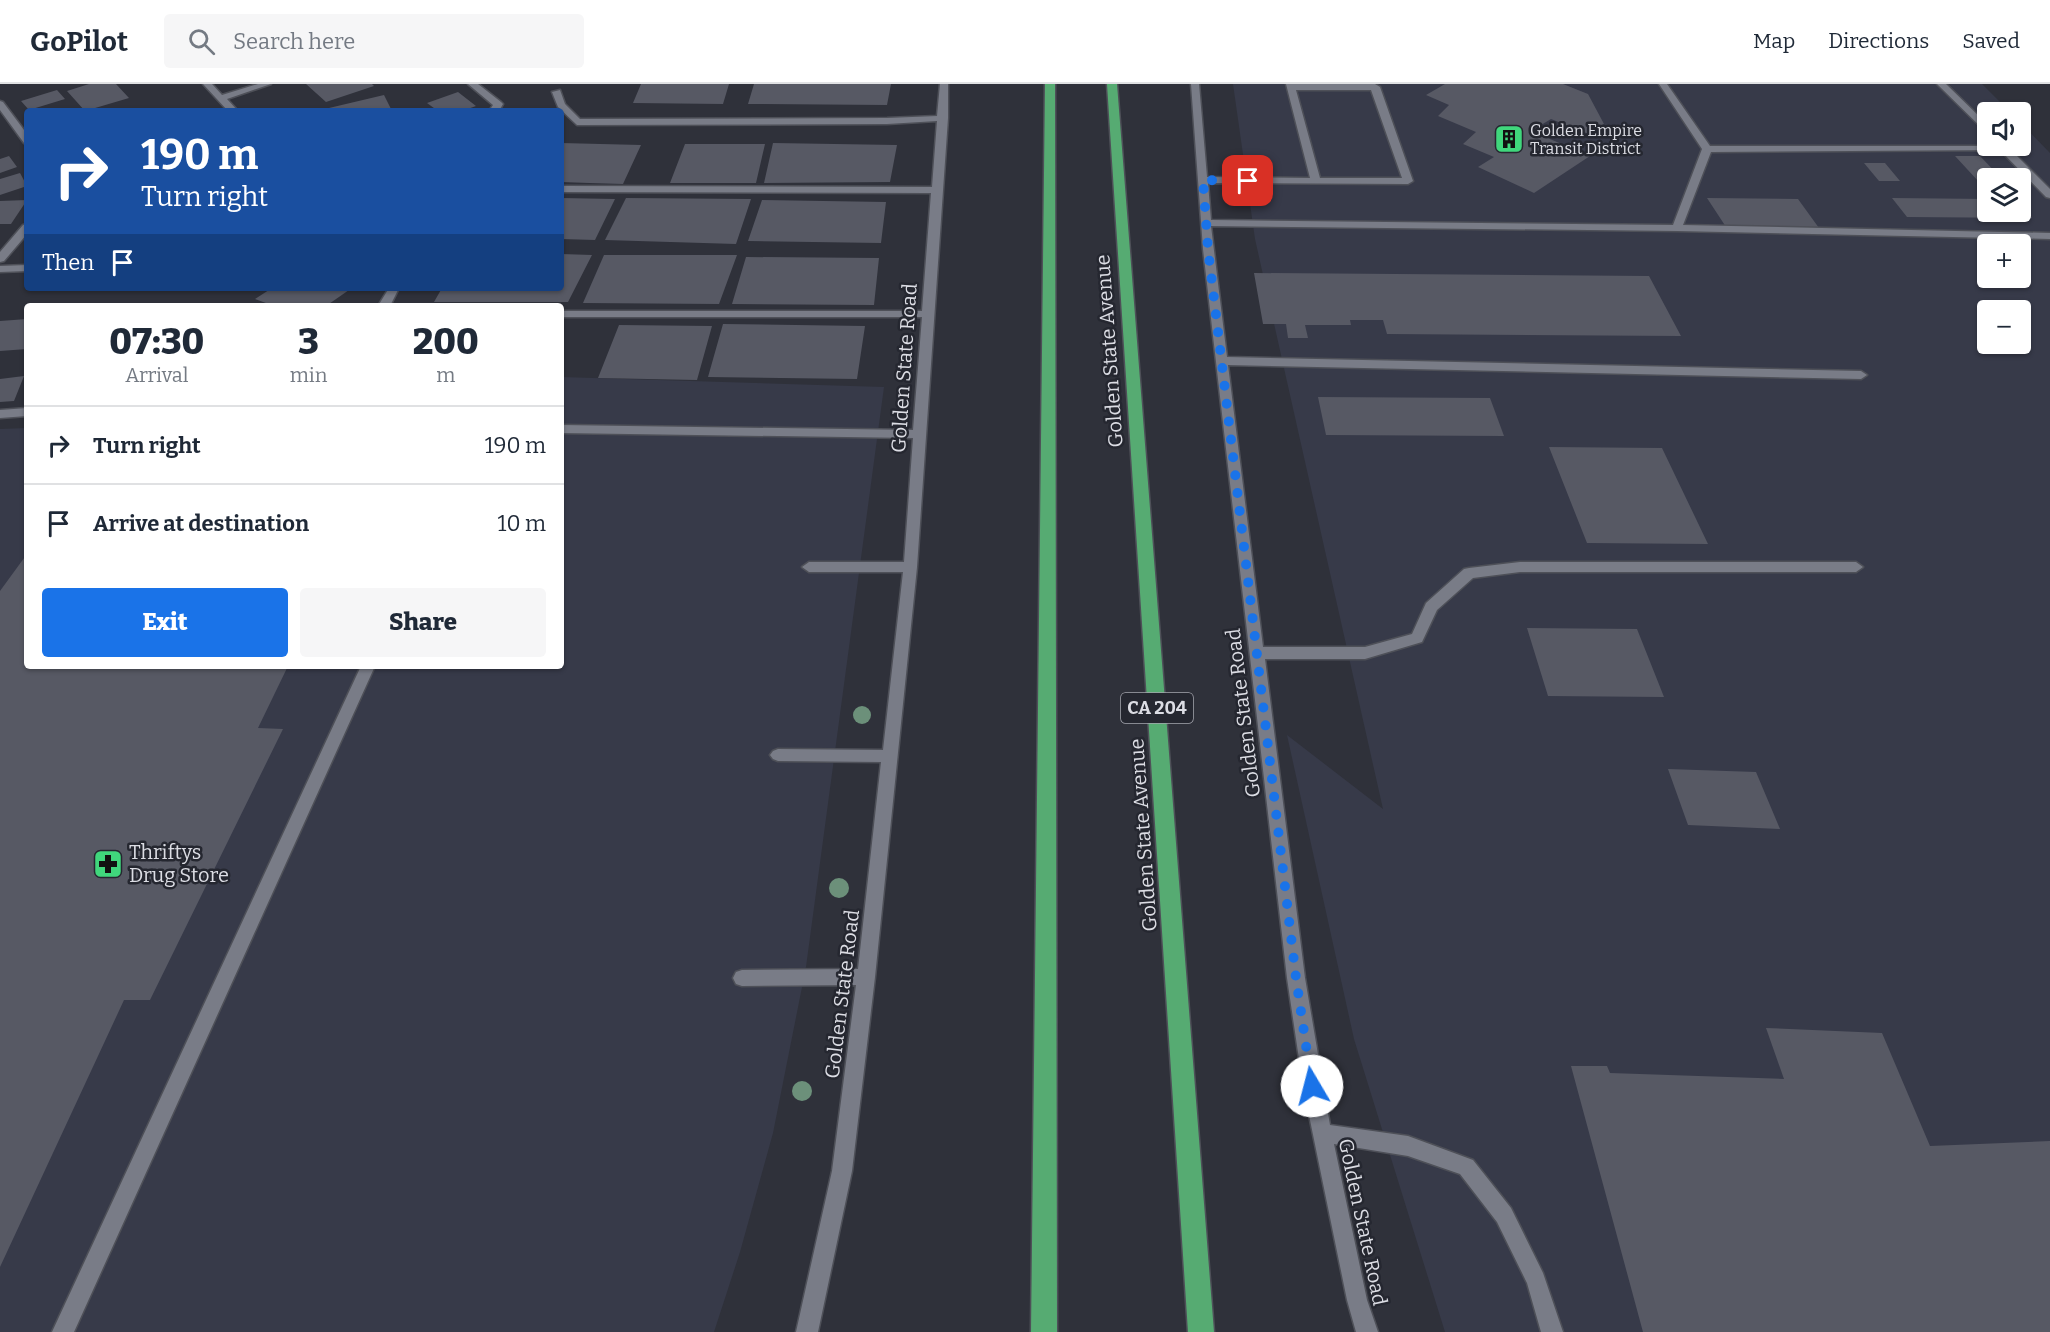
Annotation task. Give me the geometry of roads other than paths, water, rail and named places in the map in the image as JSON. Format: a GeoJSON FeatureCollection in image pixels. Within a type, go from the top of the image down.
{"type":"FeatureCollection","features":[{"type":"Feature","properties":{"kind":"highway"},"geometry":{"type":"LineString","coordinates":[[1044,1332],[1050,84]]}},
{"type":"Feature","properties":{"kind":"highway","name":"Golden State Avenue"},"geometry":{"type":"LineString","coordinates":[[1112,84],[1201,1332]]}},
{"type":"Feature","properties":{"kind":"street"},"geometry":{"type":"LineString","coordinates":[[207,84],[230,108]]}},
{"type":"Feature","properties":{"kind":"street"},"geometry":{"type":"LineString","coordinates":[[221,98],[267,84]]}},
{"type":"Feature","properties":{"kind":"street"},"geometry":{"type":"LineString","coordinates":[[472,84],[498,104],[496,108]]}},
{"type":"Feature","properties":{"kind":"street","name":"Golden State Road"},"geometry":{"type":"LineString","coordinates":[[807,1332],[842,1171],[866,977],[910,567],[944,84]]}},
{"type":"Feature","properties":{"kind":"street","name":"Golden State Road"},"geometry":{"type":"LineString","coordinates":[[1195,84],[1206,223],[1296,978],[1312,1086],[1357,1300],[1366,1332]]}},
{"type":"Feature","properties":{"kind":"street"},"geometry":{"type":"LineString","coordinates":[[1663,84],[1707,149]]}},
{"type":"Feature","properties":{"kind":"street"},"geometry":{"type":"LineString","coordinates":[[1941,84],[1977,120]]}},
{"type":"Feature","properties":{"kind":"street"},"geometry":{"type":"LineString","coordinates":[[1203,180],[1316,181],[1408,181],[1375,87],[1290,85],[1316,181]]}},
{"type":"Feature","properties":{"kind":"street"},"geometry":{"type":"LineString","coordinates":[[557,92],[564,108]]}},
{"type":"Feature","properties":{"kind":"street"},"geometry":{"type":"LineString","coordinates":[[0,104],[24,137]]}},
{"type":"Feature","properties":{"kind":"street"},"geometry":{"type":"LineString","coordinates":[[564,108],[577,122],[887,121],[943,118]]}},
{"type":"Feature","properties":{"kind":"street"},"geometry":{"type":"LineString","coordinates":[[1707,149],[1977,146]]}},
{"type":"Feature","properties":{"kind":"street"},"geometry":{"type":"LineString","coordinates":[[1677,228],[1707,149]]}},
{"type":"Feature","properties":{"kind":"street"},"geometry":{"type":"LineString","coordinates":[[2012,156],[2050,195]]}},
{"type":"Feature","properties":{"kind":"street"},"geometry":{"type":"LineString","coordinates":[[564,189],[938,190]]}},
{"type":"Feature","properties":{"kind":"street"},"geometry":{"type":"LineString","coordinates":[[1206,223],[1677,228],[2050,236]]}},
{"type":"Feature","properties":{"kind":"street"},"geometry":{"type":"LineString","coordinates":[[0,259],[24,231]]}},
{"type":"Feature","properties":{"kind":"street"},"geometry":{"type":"LineString","coordinates":[[0,269],[24,268]]}},
{"type":"Feature","properties":{"kind":"street"},"geometry":{"type":"LineString","coordinates":[[564,314],[929,314]]}},
{"type":"Feature","properties":{"kind":"street"},"geometry":{"type":"LineString","coordinates":[[1222,361],[1861,375]]}},
{"type":"Feature","properties":{"kind":"street"},"geometry":{"type":"LineString","coordinates":[[0,414],[24,412]]}},
{"type":"Feature","properties":{"kind":"street"},"geometry":{"type":"LineString","coordinates":[[564,429],[920,434]]}},
{"type":"Feature","properties":{"kind":"street"},"geometry":{"type":"LineString","coordinates":[[808,567],[910,567]]}},
{"type":"Feature","properties":{"kind":"street"},"geometry":{"type":"LineString","coordinates":[[1257,653],[1365,653],[1417,638],[1431,607],[1469,573],[1520,567],[1856,567]]}},
{"type":"Feature","properties":{"kind":"street"},"geometry":{"type":"LineString","coordinates":[[63,1332],[367,669]]}},
{"type":"Feature","properties":{"kind":"street"},"geometry":{"type":"LineString","coordinates":[[778,755],[890,756]]}},
{"type":"Feature","properties":{"kind":"street"},"geometry":{"type":"LineString","coordinates":[[742,978],[866,977]]}},
{"type":"Feature","properties":{"kind":"street"},"geometry":{"type":"LineString","coordinates":[[1322,1133],[1408,1146],[1466,1167],[1504,1215],[1536,1281],[1552,1332]]}},
{"type":"Feature","properties":{"kind":"place","name":"Golden Empire Transit District"},"geometry":{"type":"Point","coordinates":[1509,139]}},
{"type":"Feature","properties":{"kind":"place","name":"Thriftys Drug Store"},"geometry":{"type":"Point","coordinates":[108,864]}}]}
